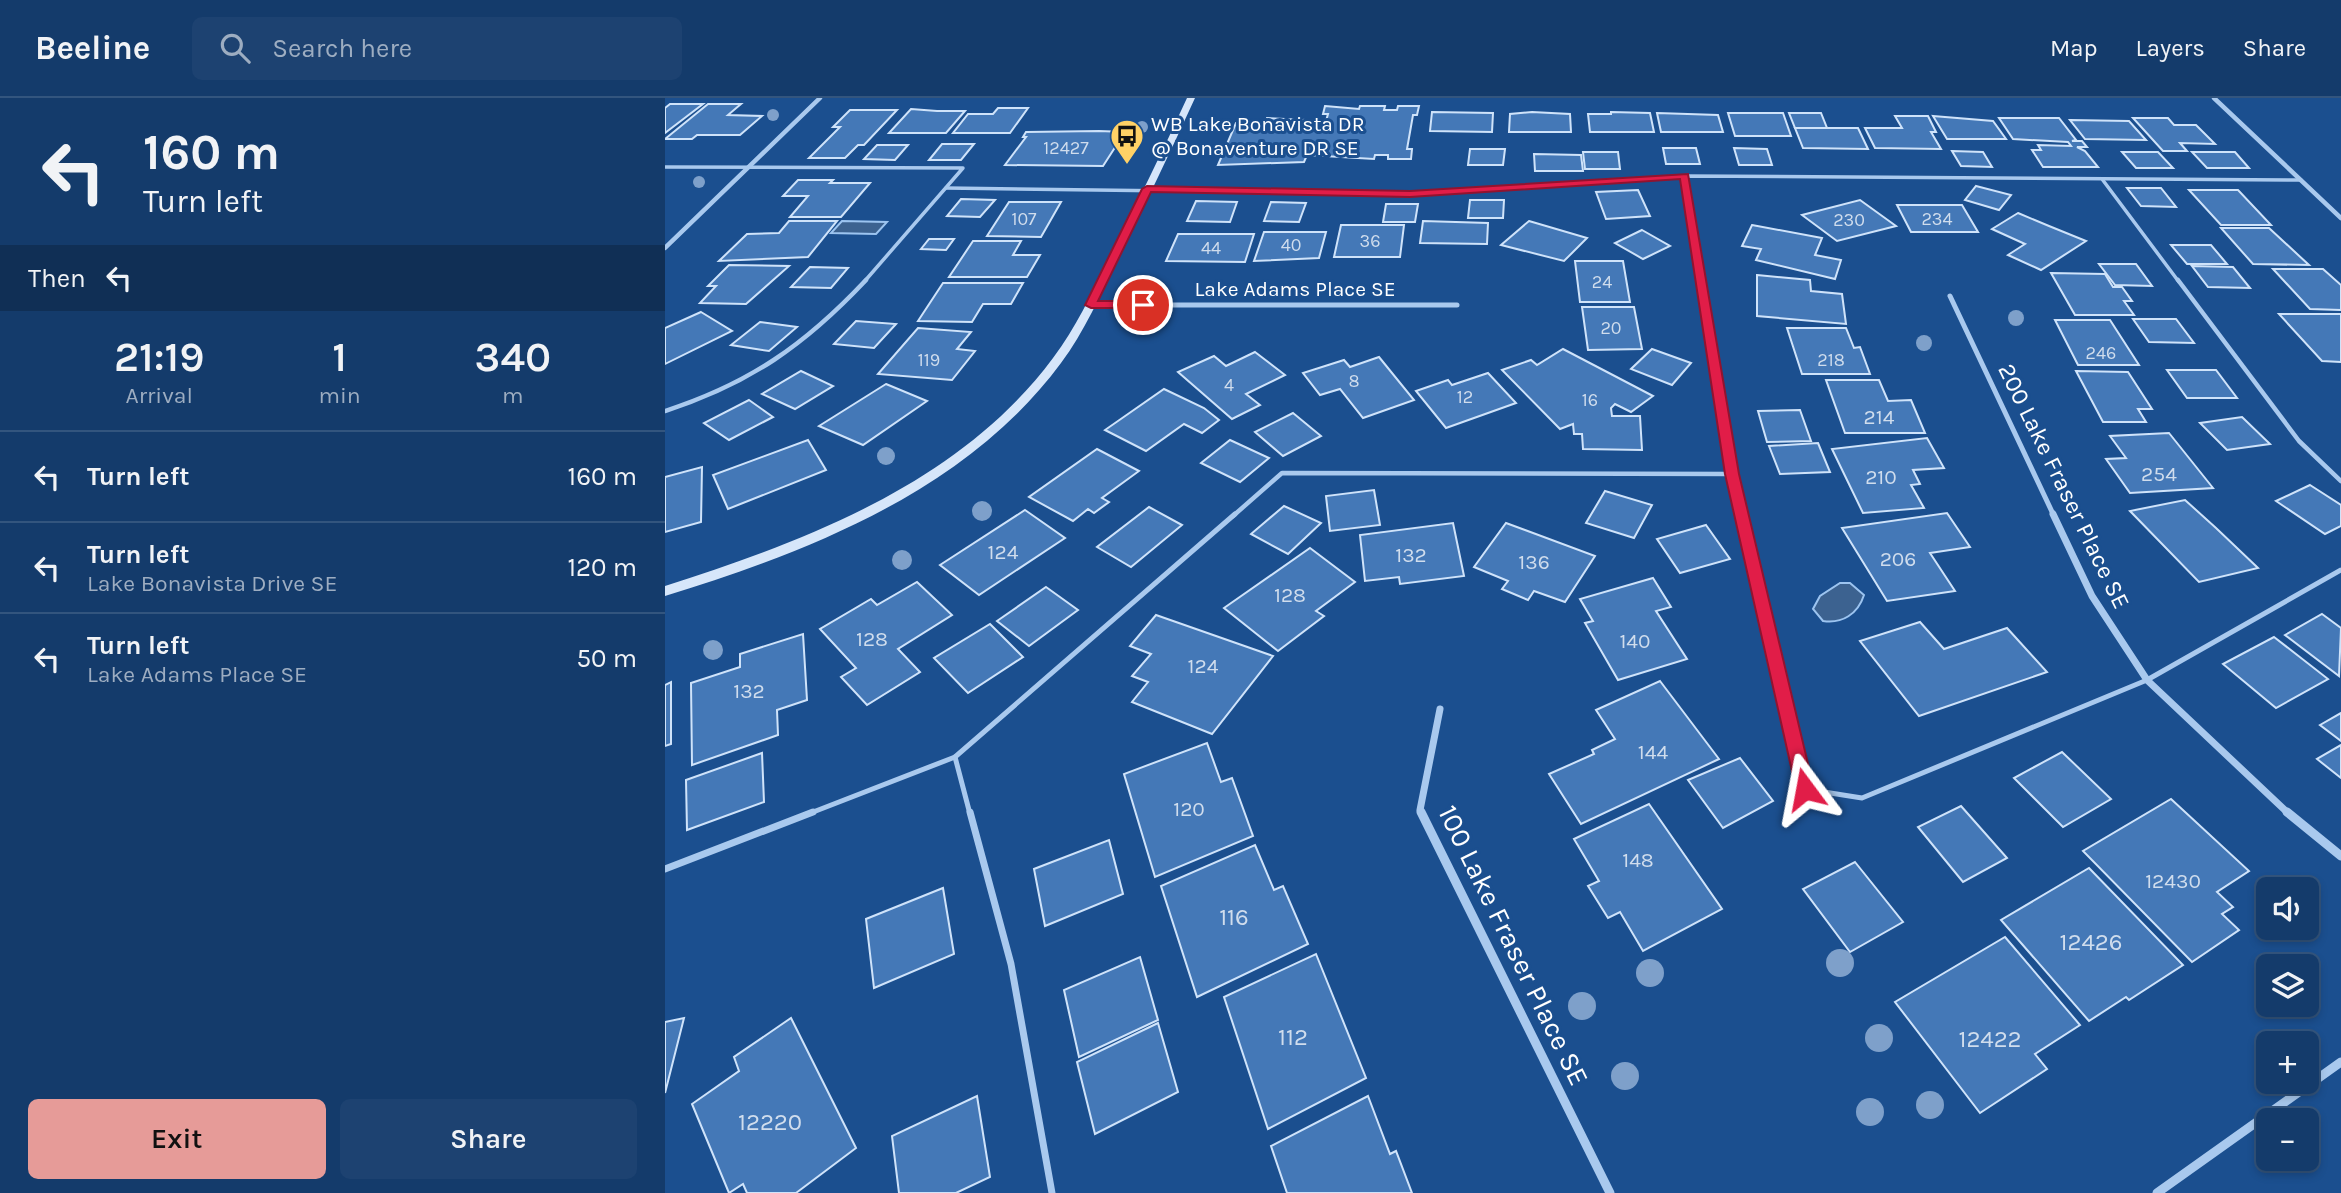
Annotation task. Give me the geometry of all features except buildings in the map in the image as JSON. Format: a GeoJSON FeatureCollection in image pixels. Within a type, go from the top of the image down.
{"type":"FeatureCollection","features":[{"type":"Feature","properties":{"kind":"street"},"geometry":{"type":"LineString","coordinates":[[665,248],[820,98]]}},
{"type":"Feature","properties":{"kind":"street"},"geometry":{"type":"LineString","coordinates":[[665,591],[731,571],[866,515],[992,435],[1056,362],[1091,305],[1191,98]]}},
{"type":"Feature","properties":{"kind":"street"},"geometry":{"type":"LineString","coordinates":[[2214,98],[2340,217]]}},
{"type":"Feature","properties":{"kind":"street","name":"200 Lake Fraser Place SE"},"geometry":{"type":"LineString","coordinates":[[1950,296],[2092,596],[2147,680],[2289,814],[2341,856]]}},
{"type":"Feature","properties":{"kind":"street","name":"Lake Adams Place SE"},"geometry":{"type":"LineString","coordinates":[[1091,305],[1457,305]]}},
{"type":"Feature","properties":{"kind":"street","name":"100 Lake Fraser Place SE"},"geometry":{"type":"LineString","coordinates":[[1440,709],[1420,810],[1610,1193]]}},
{"type":"Feature","properties":{"kind":"street"},"geometry":{"type":"LineString","coordinates":[[2157,1193],[2341,1062]]}},
{"type":"Feature","properties":{"kind":"lane"},"geometry":{"type":"LineString","coordinates":[[665,167],[963,168],[823,326],[776,360],[720,393],[665,411]]}},
{"type":"Feature","properties":{"kind":"lane"},"geometry":{"type":"LineString","coordinates":[[946,188],[1410,194],[1685,176],[2301,180]]}},
{"type":"Feature","properties":{"kind":"lane"},"geometry":{"type":"LineString","coordinates":[[1685,176],[1732,474],[1805,789],[1862,798],[2147,680],[2341,570]]}},
{"type":"Feature","properties":{"kind":"lane"},"geometry":{"type":"LineString","coordinates":[[2102,179],[2299,441],[2341,481]]}},
{"type":"Feature","properties":{"kind":"lane"},"geometry":{"type":"LineString","coordinates":[[665,869],[955,757],[1282,473],[1732,474]]}},
{"type":"Feature","properties":{"kind":"lane"},"geometry":{"type":"LineString","coordinates":[[955,757],[1011,964],[1052,1193]]}},
{"type":"Feature","properties":{"kind":"water"},"geometry":{"type":"Polygon","coordinates":[[[842,221],[887,222],[876,234],[831,233],[842,221]]]}},
{"type":"Feature","properties":{"kind":"water"},"geometry":{"type":"Polygon","coordinates":[[[1840,583],[1850,583],[1864,595],[1861,602],[1843,619],[1823,621],[1813,609],[1820,596],[1840,583]]]}},
{"type":"Feature","properties":{"kind":"place","name":"WB Lake Bonavista DR @ Bonaventure DR SE"},"geometry":{"type":"Point","coordinates":[1127,166]}},
{"type":"Feature","properties":{"kind":"route"},"geometry":{"type":"LineString","coordinates":[[1143,305],[1091,305],[1147,189],[1410,194],[1685,176],[1732,474],[1805,789]]}}]}
